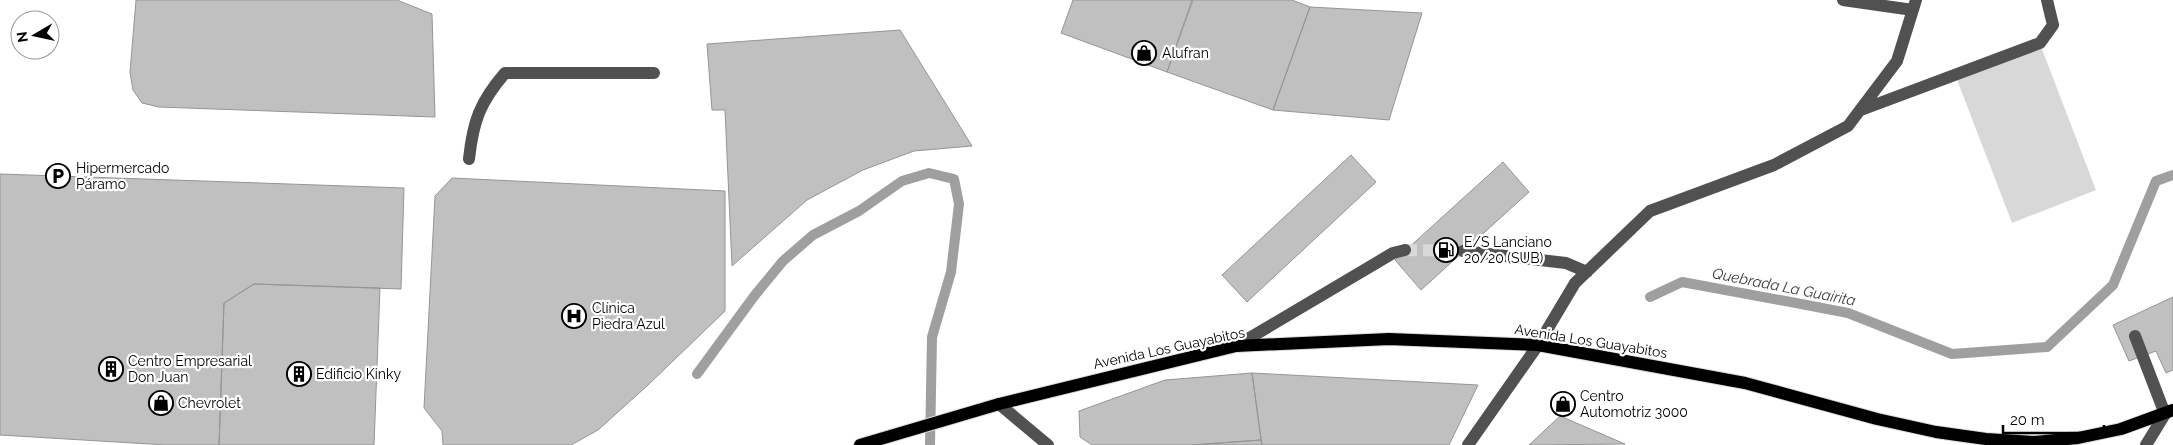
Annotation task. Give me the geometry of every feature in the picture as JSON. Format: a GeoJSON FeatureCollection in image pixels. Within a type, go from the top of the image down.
{"type":"FeatureCollection","features":[{"type":"Feature","properties":{"kind":"main road","name":"Avenida Los Guayabitos"},"geometry":{"type":"LineString","coordinates":[[865,444],[999,404],[1236,346],[1389,339],[1538,345],[1745,382],[1886,421],[1986,440],[2035,442],[2078,438],[2121,429],[2169,412]]}},
{"type":"Feature","properties":{"kind":"street"},"geometry":{"type":"LineString","coordinates":[[1468,445],[1538,345],[1575,283],[1650,211],[1774,165],[1848,126],[1898,61],[1914,5],[1843,0]]}},
{"type":"Feature","properties":{"kind":"street"},"geometry":{"type":"LineString","coordinates":[[1860,110],[2040,43],[2053,26],[2047,0]]}},
{"type":"Feature","properties":{"kind":"street"},"geometry":{"type":"LineString","coordinates":[[469,159],[472,129],[487,93],[505,73],[654,73]]}},
{"type":"Feature","properties":{"kind":"street"},"geometry":{"type":"LineString","coordinates":[[1236,346],[1393,253],[1405,250]]}},
{"type":"Feature","properties":{"kind":"street"},"geometry":{"type":"LineString","coordinates":[[1464,251],[1566,263],[1587,272]]}},
{"type":"Feature","properties":{"kind":"street"},"geometry":{"type":"LineString","coordinates":[[2135,336],[2169,412],[2146,445]]}},
{"type":"Feature","properties":{"kind":"street"},"geometry":{"type":"LineString","coordinates":[[999,404],[1048,445]]}},
{"type":"Feature","properties":{"kind":"shaded area"},"geometry":{"type":"Polygon","coordinates":[[[2040,44],[2096,190],[2012,223],[1956,77],[2040,44]]]}},
{"type":"Feature","properties":{"kind":"building"},"geometry":{"type":"Polygon","coordinates":[[[136,0],[397,0],[432,14],[435,117],[159,107],[142,103],[133,90],[130,72],[136,0]]]}},
{"type":"Feature","properties":{"kind":"building","name":"Alufran"},"geometry":{"type":"Polygon","coordinates":[[[1073,0],[1192,0],[1167,72],[1061,33],[1073,0]]]}},
{"type":"Feature","properties":{"kind":"building"},"geometry":{"type":"Polygon","coordinates":[[[1193,0],[1292,0],[1310,7],[1273,110],[1167,72],[1193,0]]]}},
{"type":"Feature","properties":{"kind":"building"},"geometry":{"type":"Polygon","coordinates":[[[1310,7],[1422,13],[1389,120],[1273,110],[1310,7]]]}},
{"type":"Feature","properties":{"kind":"building"},"geometry":{"type":"Polygon","coordinates":[[[900,30],[972,146],[914,151],[863,170],[807,200],[732,266],[725,110],[712,110],[707,44],[900,30]]]}},
{"type":"Feature","properties":{"kind":"building"},"geometry":{"type":"Polygon","coordinates":[[[1351,155],[1376,182],[1247,302],[1222,275],[1351,155]]]}},
{"type":"Feature","properties":{"kind":"building"},"geometry":{"type":"Polygon","coordinates":[[[1503,162],[1529,192],[1421,290],[1395,260],[1503,162]]]}},
{"type":"Feature","properties":{"kind":"building","name":"Centro Empresarial Don Juan"},"geometry":{"type":"Polygon","coordinates":[[[0,174],[404,188],[401,289],[254,284],[224,303],[219,445],[166,445],[0,435],[0,174]]]}},
{"type":"Feature","properties":{"kind":"building","name":"Clínica Piedra Azul"},"geometry":{"type":"Polygon","coordinates":[[[452,178],[725,191],[725,311],[598,430],[571,445],[443,445],[442,431],[424,408],[435,196],[452,178]]]}},
{"type":"Feature","properties":{"kind":"building","name":"Edificio Kinky"},"geometry":{"type":"Polygon","coordinates":[[[254,284],[380,288],[374,445],[219,445],[224,303],[254,284]]]}},
{"type":"Feature","properties":{"kind":"building"},"geometry":{"type":"Polygon","coordinates":[[[2173,297],[2173,370],[2166,373],[2156,351],[2129,361],[2113,325],[2173,297]]]}},
{"type":"Feature","properties":{"kind":"building"},"geometry":{"type":"Polygon","coordinates":[[[1252,373],[1478,385],[1449,445],[1262,445],[1252,373]]]}},
{"type":"Feature","properties":{"kind":"building"},"geometry":{"type":"Polygon","coordinates":[[[1252,373],[1261,440],[1192,445],[1092,445],[1080,437],[1079,411],[1165,380],[1252,373]]]}},
{"type":"Feature","properties":{"kind":"building"},"geometry":{"type":"Polygon","coordinates":[[[1560,416],[1625,444],[1529,445],[1560,416]]]}},
{"type":"Feature","properties":{"kind":"building"},"geometry":{"type":"Polygon","coordinates":[[[1261,440],[1262,445],[1192,445],[1261,440]]]}},
{"type":"Feature","properties":{"kind":"waterway","name":"Quebrada La Guairita"},"geometry":{"type":"LineString","coordinates":[[697,374],[755,295],[783,261],[813,235],[859,211],[902,181],[929,173],[954,179],[959,204],[951,272],[932,337],[930,445]]}},
{"type":"Feature","properties":{"kind":"waterway","name":"Quebrada La Guairita"},"geometry":{"type":"LineString","coordinates":[[1650,297],[1682,282],[1848,313],[1952,354],[2047,347],[2113,285],[2156,181],[2173,175]]}},
{"type":"Feature","properties":{"kind":"tunnel"},"geometry":{"type":"LineString","coordinates":[[1405,250],[1463,251]]}},
{"type":"Feature","properties":{"kind":"place","name":"Alufran"},"geometry":{"type":"Point","coordinates":[1144,53]}},
{"type":"Feature","properties":{"kind":"place","name":"Hipermercado Páramo"},"geometry":{"type":"Point","coordinates":[58,176]}},
{"type":"Feature","properties":{"kind":"place","name":"E/S Lanciano 20/20 (SUB)"},"geometry":{"type":"Point","coordinates":[1446,250]}},
{"type":"Feature","properties":{"kind":"place","name":"Clínica Piedra Azul"},"geometry":{"type":"Point","coordinates":[574,316]}},
{"type":"Feature","properties":{"kind":"place","name":"Centro Empresarial Don Juan"},"geometry":{"type":"Point","coordinates":[111,369]}},
{"type":"Feature","properties":{"kind":"place","name":"Edificio Kinky"},"geometry":{"type":"Point","coordinates":[299,374]}},
{"type":"Feature","properties":{"kind":"place","name":"Chevrolet"},"geometry":{"type":"Point","coordinates":[161,403]}},
{"type":"Feature","properties":{"kind":"place","name":"Centro Automotriz 3000"},"geometry":{"type":"Point","coordinates":[1563,404]}}]}
